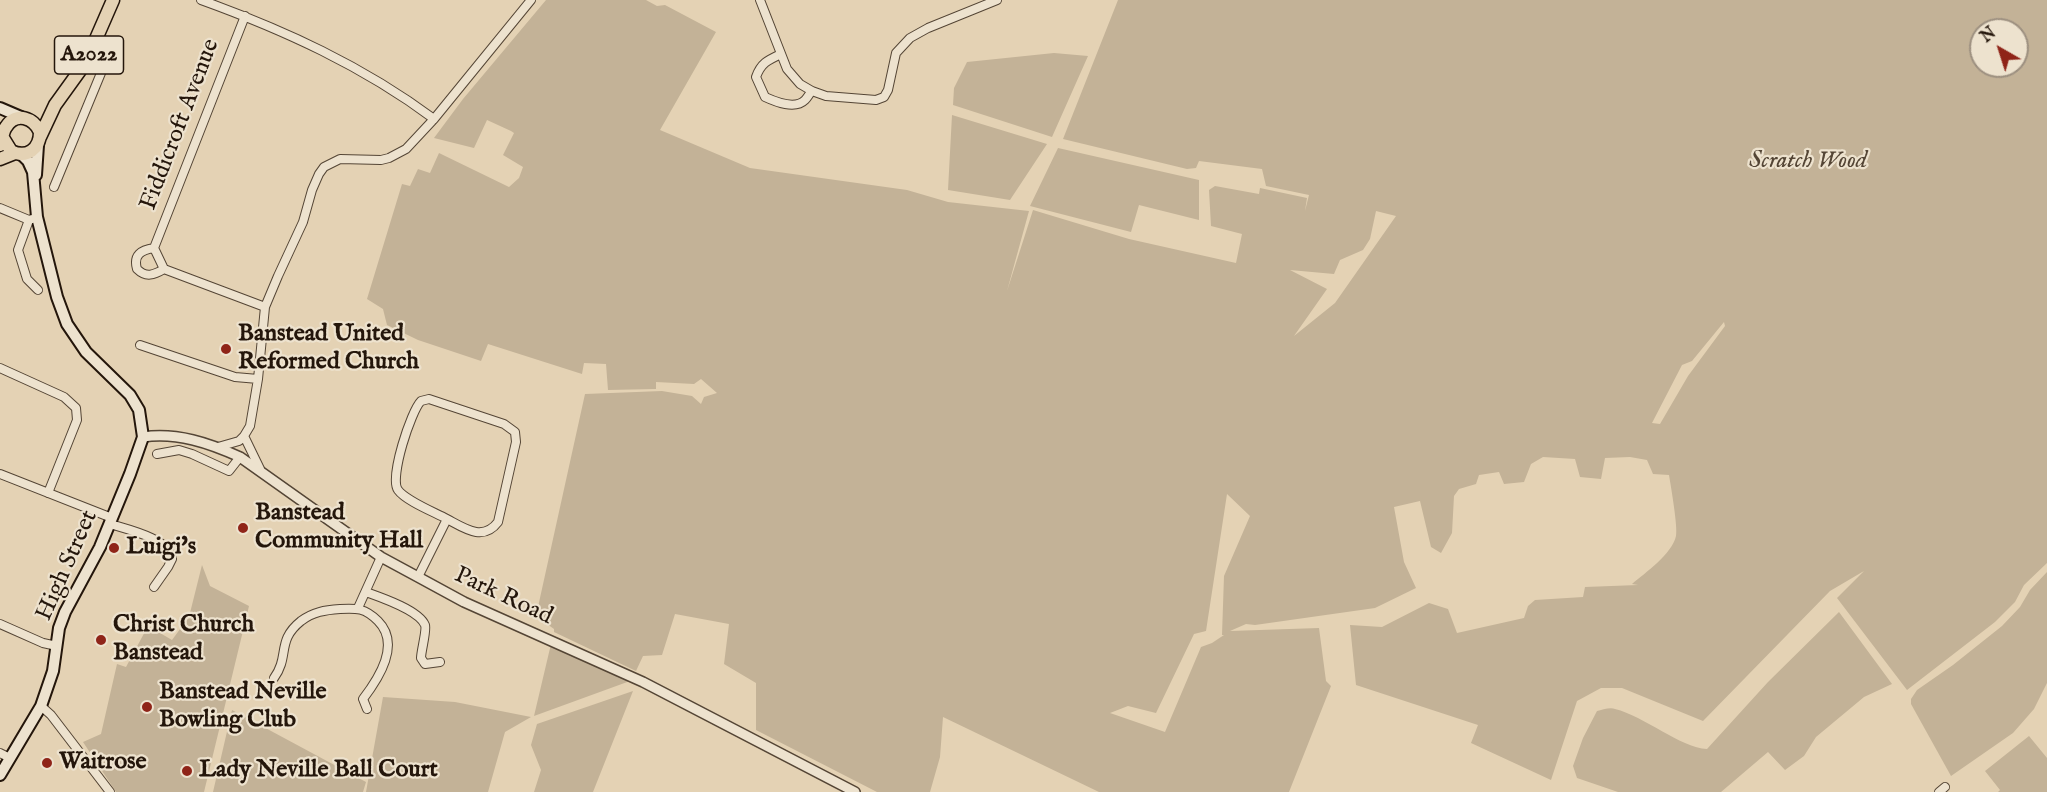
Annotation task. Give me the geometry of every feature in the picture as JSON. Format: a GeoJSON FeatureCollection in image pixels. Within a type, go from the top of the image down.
{"type":"FeatureCollection","features":[{"type":"Feature","properties":{"kind":"main road","name":"A2022"},"geometry":{"type":"LineString","coordinates":[[39,141],[56,105],[86,62],[113,0]]}},
{"type":"Feature","properties":{"kind":"main road","name":"A2022"},"geometry":{"type":"LineString","coordinates":[[25,118],[44,114],[56,105]]}},
{"type":"Feature","properties":{"kind":"main road"},"geometry":{"type":"LineString","coordinates":[[0,108],[25,118],[39,129],[33,219],[57,297],[67,324],[86,352],[130,395],[139,410],[143,437]]}},
{"type":"Feature","properties":{"kind":"main road"},"geometry":{"type":"LineString","coordinates":[[25,118],[14,119],[2,132],[6,146],[31,167],[35,183]]}},
{"type":"Feature","properties":{"kind":"main road"},"geometry":{"type":"LineString","coordinates":[[0,159],[30,152],[39,141]]}},
{"type":"Feature","properties":{"kind":"main road","name":"High Street"},"geometry":{"type":"LineString","coordinates":[[0,775],[5,755],[41,706],[52,671],[59,628],[65,612],[94,561],[143,437]]}},
{"type":"Feature","properties":{"kind":"street"},"geometry":{"type":"LineString","coordinates":[[201,0],[245,16],[342,60],[434,119]]}},
{"type":"Feature","properties":{"kind":"street"},"geometry":{"type":"LineString","coordinates":[[218,447],[231,444],[244,436],[252,417],[265,308],[303,222],[312,190],[324,167],[331,162],[347,158],[372,160],[389,158],[406,149],[434,119],[531,0]]}},
{"type":"Feature","properties":{"kind":"street"},"geometry":{"type":"LineString","coordinates":[[759,0],[793,78],[812,91],[843,98],[876,100],[884,97],[888,90],[896,53],[910,38],[928,28],[997,0]]}},
{"type":"Feature","properties":{"kind":"street","name":"Fiddicroft Avenue"},"geometry":{"type":"LineString","coordinates":[[245,16],[154,248],[164,269],[265,308]]}},
{"type":"Feature","properties":{"kind":"street"},"geometry":{"type":"LineString","coordinates":[[781,54],[763,63],[759,68],[756,77],[765,97],[783,104],[794,104],[805,100],[812,91]]}},
{"type":"Feature","properties":{"kind":"street"},"geometry":{"type":"LineString","coordinates":[[54,187],[101,73],[99,68],[86,62]]}},
{"type":"Feature","properties":{"kind":"street"},"geometry":{"type":"LineString","coordinates":[[0,208],[33,219],[18,250],[27,279],[38,290]]}},
{"type":"Feature","properties":{"kind":"street","name":"Fiddicroft Avenue"},"geometry":{"type":"LineString","coordinates":[[154,248],[144,249],[138,254],[135,261],[137,269],[147,275],[154,275],[164,269]]}},
{"type":"Feature","properties":{"kind":"street"},"geometry":{"type":"LineString","coordinates":[[140,345],[235,377],[258,379]]}},
{"type":"Feature","properties":{"kind":"street"},"geometry":{"type":"LineString","coordinates":[[0,368],[64,397],[76,408],[77,420],[48,493]]}},
{"type":"Feature","properties":{"kind":"street"},"geometry":{"type":"LineString","coordinates":[[429,399],[504,424],[515,432],[516,442],[498,522],[494,528],[483,533],[476,533],[447,519],[400,492],[395,480],[411,415],[421,401],[429,399]]}},
{"type":"Feature","properties":{"kind":"street","name":"Park Road"},"geometry":{"type":"LineString","coordinates":[[143,437],[156,435],[182,437],[218,447],[240,457],[381,557],[417,577],[464,602],[643,682],[855,792]]}},
{"type":"Feature","properties":{"kind":"street"},"geometry":{"type":"LineString","coordinates":[[244,436],[260,469]]}},
{"type":"Feature","properties":{"kind":"street"},"geometry":{"type":"LineString","coordinates":[[179,450],[182,437]]}},
{"type":"Feature","properties":{"kind":"street"},"geometry":{"type":"LineString","coordinates":[[157,454],[179,450],[229,471],[240,457]]}},
{"type":"Feature","properties":{"kind":"street"},"geometry":{"type":"LineString","coordinates":[[0,474],[151,538],[168,549],[171,560],[154,587]]}},
{"type":"Feature","properties":{"kind":"street"},"geometry":{"type":"LineString","coordinates":[[417,577],[447,519]]}},
{"type":"Feature","properties":{"kind":"street"},"geometry":{"type":"LineString","coordinates":[[358,608],[381,557]]}},
{"type":"Feature","properties":{"kind":"street"},"geometry":{"type":"LineString","coordinates":[[366,592],[406,609],[418,617],[426,628],[421,658],[425,664],[440,662]]}},
{"type":"Feature","properties":{"kind":"street"},"geometry":{"type":"LineString","coordinates":[[274,678],[282,668],[284,642],[299,622],[321,611],[358,608],[374,617],[384,627],[388,644],[387,655],[376,681],[363,699],[367,709]]}},
{"type":"Feature","properties":{"kind":"street"},"geometry":{"type":"LineString","coordinates":[[0,624],[44,643],[57,646]]}},
{"type":"Feature","properties":{"kind":"street"},"geometry":{"type":"LineString","coordinates":[[41,706],[51,715],[110,792]]}},
{"type":"Feature","properties":{"kind":"green space","name":"Scratch Wood"},"geometry":{"type":"Polygon","coordinates":[[[546,0],[646,0],[657,6],[665,5],[716,32],[660,130],[750,168],[907,190],[948,202],[1029,211],[1007,291],[1033,210],[1129,239],[1236,263],[1242,234],[1211,226],[1209,190],[1215,186],[1259,194],[1260,188],[1307,198],[1305,211],[1309,195],[1266,186],[1262,169],[1199,161],[1196,168],[1187,169],[1063,139],[1118,0],[2047,0],[2047,563],[2024,585],[2015,602],[1995,622],[1907,690],[1837,598],[1864,571],[1830,591],[1703,721],[1622,688],[1601,688],[1577,701],[1551,780],[1471,743],[1478,725],[1356,685],[1350,625],[1382,627],[1429,603],[1448,609],[1457,633],[1524,618],[1528,606],[1535,600],[1583,597],[1585,587],[1638,585],[1632,584],[1664,556],[1676,536],[1669,475],[1653,474],[1647,460],[1630,457],[1605,458],[1601,479],[1580,477],[1575,459],[1543,457],[1531,464],[1524,482],[1504,484],[1499,472],[1479,475],[1476,484],[1459,489],[1454,496],[1452,533],[1441,553],[1431,547],[1420,501],[1394,507],[1404,562],[1416,588],[1375,608],[1255,625],[1246,624],[1230,631],[1319,628],[1326,681],[1331,686],[1289,792],[1099,792],[943,717],[940,757],[930,792],[877,792],[756,730],[756,683],[724,664],[729,624],[675,614],[662,655],[643,656],[636,671],[554,632],[554,629],[536,616],[585,394],[662,391],[692,396],[701,404],[704,397],[717,393],[701,379],[694,384],[656,382],[656,389],[608,390],[606,364],[584,363],[582,374],[488,344],[481,361],[418,340],[387,325],[383,309],[367,299],[402,184],[410,186],[418,169],[430,173],[439,153],[509,187],[519,178],[523,167],[503,155],[514,133],[487,120],[474,148],[434,138],[463,99],[546,0]],[[1376,211],[1370,239],[1363,250],[1340,260],[1334,274],[1290,270],[1327,289],[1294,336],[1335,303],[1396,216],[1376,211]],[[1724,322],[1692,361],[1682,365],[1652,423],[1660,424],[1688,376],[1725,326],[1724,322]],[[1227,494],[1206,631],[1194,634],[1156,713],[1128,706],[1110,713],[1165,732],[1201,647],[1224,635],[1222,635],[1224,576],[1250,516],[1227,494]]]}},
{"type":"Feature","properties":{"kind":"green space"},"geometry":{"type":"Polygon","coordinates":[[[1054,53],[1088,56],[1052,137],[953,105],[954,88],[967,62],[1054,53]]]}},
{"type":"Feature","properties":{"kind":"green space"},"geometry":{"type":"Polygon","coordinates":[[[952,115],[1047,144],[1010,200],[948,190],[952,115]]]}},
{"type":"Feature","properties":{"kind":"green space"},"geometry":{"type":"Polygon","coordinates":[[[1058,148],[1199,180],[1199,220],[1139,205],[1131,232],[1030,206],[1058,148]]]}},
{"type":"Feature","properties":{"kind":"green space"},"geometry":{"type":"Polygon","coordinates":[[[202,565],[210,586],[249,606],[204,792],[116,792],[83,742],[101,734],[117,664],[126,667],[148,626],[172,640],[189,617],[202,565]]]}},
{"type":"Feature","properties":{"kind":"green space"},"geometry":{"type":"Polygon","coordinates":[[[2047,572],[2047,683],[2034,709],[2013,733],[1951,776],[1911,704],[1911,699],[1917,690],[2002,626],[2047,572]]]}},
{"type":"Feature","properties":{"kind":"green space"},"geometry":{"type":"Polygon","coordinates":[[[1839,612],[1892,684],[1864,697],[1816,737],[1804,756],[1785,770],[1768,752],[1721,792],[1618,792],[1577,778],[1573,766],[1583,738],[1597,711],[1615,709],[1638,718],[1674,738],[1707,749],[1768,682],[1839,612]]]}},
{"type":"Feature","properties":{"kind":"green space"},"geometry":{"type":"Polygon","coordinates":[[[551,644],[630,681],[534,716],[551,644]]]}},
{"type":"Feature","properties":{"kind":"green space"},"geometry":{"type":"Polygon","coordinates":[[[633,691],[593,792],[534,792],[541,770],[531,745],[537,724],[633,691]]]}},
{"type":"Feature","properties":{"kind":"green space"},"geometry":{"type":"Polygon","coordinates":[[[383,697],[455,702],[531,717],[505,732],[488,792],[366,792],[383,697]]]}},
{"type":"Feature","properties":{"kind":"green space"},"geometry":{"type":"Polygon","coordinates":[[[232,710],[366,782],[363,792],[213,792],[232,710]]]}},
{"type":"Feature","properties":{"kind":"green space"},"geometry":{"type":"Polygon","coordinates":[[[2029,736],[2047,758],[2047,792],[1998,792],[2000,790],[1985,771],[2029,736]]]}},
{"type":"Feature","properties":{"kind":"place","name":"Banstead United Reformed Church"},"geometry":{"type":"Point","coordinates":[226,349]}},
{"type":"Feature","properties":{"kind":"place","name":"Banstead Community Hall"},"geometry":{"type":"Point","coordinates":[243,528]}},
{"type":"Feature","properties":{"kind":"place","name":"Luigi's"},"geometry":{"type":"Point","coordinates":[114,548]}},
{"type":"Feature","properties":{"kind":"place","name":"Christ Church Banstead"},"geometry":{"type":"Point","coordinates":[101,640]}},
{"type":"Feature","properties":{"kind":"place","name":"Banstead Neville Bowling Club"},"geometry":{"type":"Point","coordinates":[147,707]}},
{"type":"Feature","properties":{"kind":"place","name":"Waitrose"},"geometry":{"type":"Point","coordinates":[47,763]}},
{"type":"Feature","properties":{"kind":"place","name":"Lady Neville Ball Court"},"geometry":{"type":"Point","coordinates":[187,771]}}]}
